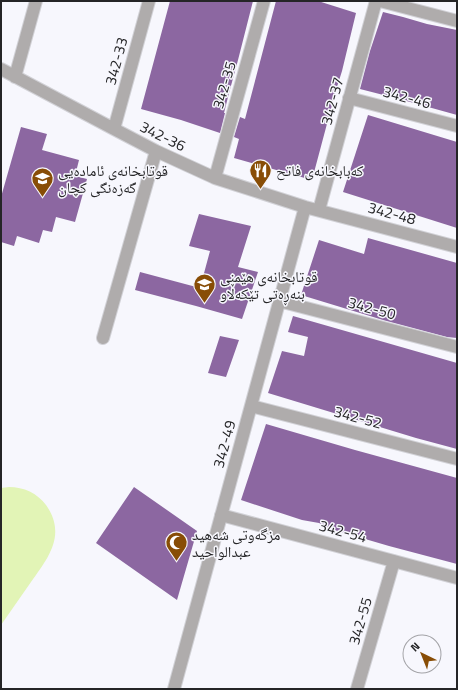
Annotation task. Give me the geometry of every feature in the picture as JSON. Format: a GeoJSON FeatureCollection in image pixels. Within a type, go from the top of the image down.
{"type":"FeatureCollection","features":[{"type":"Feature","properties":{"kind":"street"},"geometry":{"type":"LineString","coordinates":[[16,77],[36,1]]}},
{"type":"Feature","properties":{"kind":"street","name":"342-33"},"geometry":{"type":"LineString","coordinates":[[114,129],[149,1]]}},
{"type":"Feature","properties":{"kind":"street","name":"342-35"},"geometry":{"type":"LineString","coordinates":[[215,178],[264,1]]}},
{"type":"Feature","properties":{"kind":"street","name":"342-37"},"geometry":{"type":"LineString","coordinates":[[319,210],[376,1]]}},
{"type":"Feature","properties":{"kind":"street"},"geometry":{"type":"LineString","coordinates":[[380,1],[457,21]]}},
{"type":"Feature","properties":{"kind":"street","name":"342-36"},"geometry":{"type":"LineString","coordinates":[[1,69],[156,151],[215,178],[305,207],[319,210]]}},
{"type":"Feature","properties":{"kind":"street","name":"342-46"},"geometry":{"type":"LineString","coordinates":[[350,98],[457,126]]}},
{"type":"Feature","properties":{"kind":"street"},"geometry":{"type":"LineString","coordinates":[[103,338],[156,151]]}},
{"type":"Feature","properties":{"kind":"street","name":"342-49"},"geometry":{"type":"LineString","coordinates":[[174,689],[305,207]]}},
{"type":"Feature","properties":{"kind":"street","name":"342-48"},"geometry":{"type":"LineString","coordinates":[[319,210],[457,247]]}},
{"type":"Feature","properties":{"kind":"street","name":"342-50"},"geometry":{"type":"LineString","coordinates":[[279,301],[457,347]]}},
{"type":"Feature","properties":{"kind":"street","name":"342-52"},"geometry":{"type":"LineString","coordinates":[[251,406],[457,460]]}},
{"type":"Feature","properties":{"kind":"street","name":"342-54"},"geometry":{"type":"LineString","coordinates":[[221,515],[457,578]]}},
{"type":"Feature","properties":{"kind":"street","name":"342-55"},"geometry":{"type":"LineString","coordinates":[[357,689],[394,561]]}},
{"type":"Feature","properties":{"kind":"green space"},"geometry":{"type":"Polygon","coordinates":[[[1,488],[20,488],[39,497],[46,505],[52,516],[55,526],[55,536],[49,555],[1,625],[1,488]]]}},
{"type":"Feature","properties":{"kind":"building"},"geometry":{"type":"Polygon","coordinates":[[[170,1],[253,1],[220,133],[141,109],[170,1]]]}},
{"type":"Feature","properties":{"kind":"building"},"geometry":{"type":"Polygon","coordinates":[[[276,1],[318,1],[356,13],[342,71],[312,180],[234,158],[239,139],[234,137],[240,117],[245,119],[276,1]]]}},
{"type":"Feature","properties":{"kind":"building"},"geometry":{"type":"Polygon","coordinates":[[[383,12],[427,24],[457,30],[457,115],[360,89],[370,51],[383,12]]]}},
{"type":"Feature","properties":{"kind":"building"},"geometry":{"type":"Polygon","coordinates":[[[368,115],[457,142],[457,228],[343,192],[368,115]]]}},
{"type":"Feature","properties":{"kind":"building"},"geometry":{"type":"Polygon","coordinates":[[[21,127],[47,134],[42,150],[79,160],[75,176],[87,179],[75,222],[56,217],[52,232],[43,230],[39,243],[17,236],[14,246],[1,242],[1,197],[21,127]]]}},
{"type":"Feature","properties":{"kind":"building"},"geometry":{"type":"Polygon","coordinates":[[[199,214],[251,226],[238,267],[258,272],[242,319],[135,290],[140,272],[200,288],[210,251],[189,246],[199,214]]]}},
{"type":"Feature","properties":{"kind":"building"},"geometry":{"type":"Polygon","coordinates":[[[368,238],[457,263],[457,338],[447,337],[383,320],[301,295],[319,240],[364,254],[368,238]]]}},
{"type":"Feature","properties":{"kind":"building"},"geometry":{"type":"Polygon","coordinates":[[[293,316],[457,363],[457,449],[268,393],[282,351],[304,356],[308,337],[288,332],[293,316]]]}},
{"type":"Feature","properties":{"kind":"building"},"geometry":{"type":"Polygon","coordinates":[[[220,336],[239,340],[226,377],[208,373],[220,336]]]}},
{"type":"Feature","properties":{"kind":"building"},"geometry":{"type":"Polygon","coordinates":[[[266,424],[457,478],[457,564],[331,529],[319,523],[302,520],[241,500],[266,424]]]}},
{"type":"Feature","properties":{"kind":"building"},"geometry":{"type":"Polygon","coordinates":[[[134,487],[197,531],[177,600],[96,543],[134,487]]]}},
{"type":"Feature","properties":{"kind":"place","name":"كەبابخانەی فاتح"},"geometry":{"type":"Point","coordinates":[260,190]}},
{"type":"Feature","properties":{"kind":"place","name":"قوتابخانەی ئامادەیی گەزەنگی کچان"},"geometry":{"type":"Point","coordinates":[42,198]}},
{"type":"Feature","properties":{"kind":"place","name":"قوتابخانەی هێمنی بنەڕەتی تێکەڵاو"},"geometry":{"type":"Point","coordinates":[205,304]}},
{"type":"Feature","properties":{"kind":"place","name":"مزگه‌وتی شه‌هید عبدالواحید"},"geometry":{"type":"Point","coordinates":[177,562]}}]}
